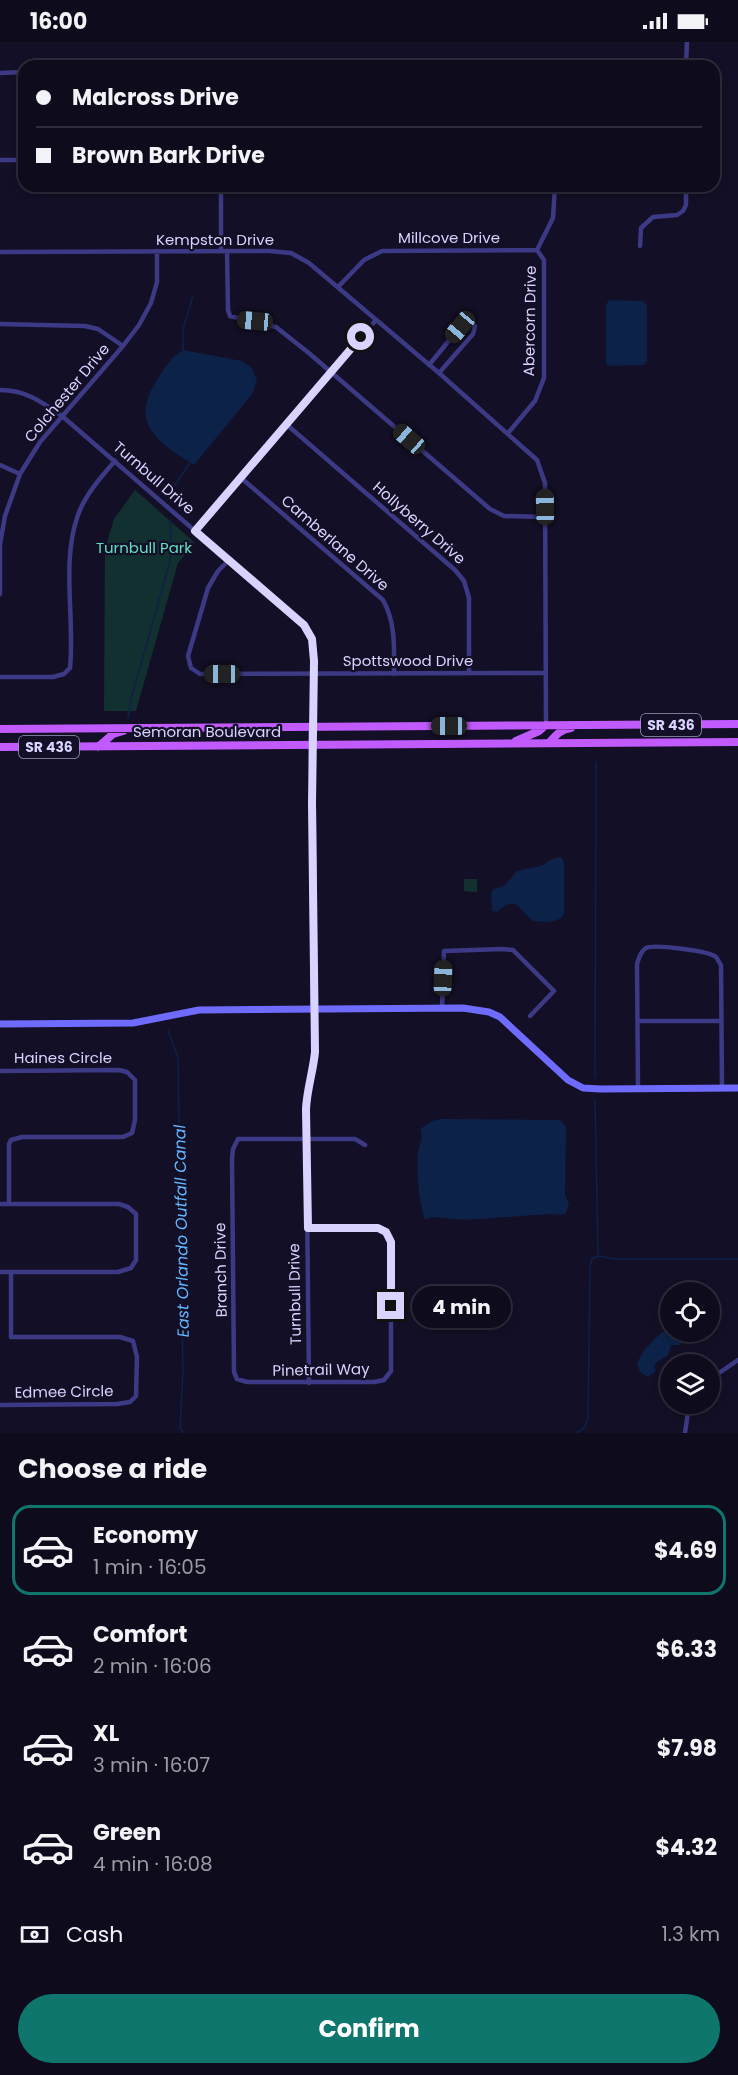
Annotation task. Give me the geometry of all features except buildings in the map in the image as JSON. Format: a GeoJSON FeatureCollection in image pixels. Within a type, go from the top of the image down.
{"type":"FeatureCollection","features":[{"type":"Feature","properties":{"kind":"main road","name":"Semoran Boulevard"},"geometry":{"type":"LineString","coordinates":[[0,729],[738,724]]}},
{"type":"Feature","properties":{"kind":"main road"},"geometry":{"type":"LineString","coordinates":[[509,743],[529,736],[546,725]]}},
{"type":"Feature","properties":{"kind":"main road"},"geometry":{"type":"LineString","coordinates":[[549,743],[556,734],[565,729],[584,725]]}},
{"type":"Feature","properties":{"kind":"main road"},"geometry":{"type":"LineString","coordinates":[[98,747],[112,734],[130,728]]}},
{"type":"Feature","properties":{"kind":"main road","name":"Semoran Boulevard"},"geometry":{"type":"LineString","coordinates":[[0,747],[738,742]]}},
{"type":"Feature","properties":{"kind":"street"},"geometry":{"type":"LineString","coordinates":[[686,60],[687,42]]}},
{"type":"Feature","properties":{"kind":"street"},"geometry":{"type":"LineString","coordinates":[[0,73],[18,72]]}},
{"type":"Feature","properties":{"kind":"street"},"geometry":{"type":"LineString","coordinates":[[0,160],[18,160]]}},
{"type":"Feature","properties":{"kind":"street"},"geometry":{"type":"LineString","coordinates":[[220,192],[221,251]]}},
{"type":"Feature","properties":{"kind":"street","name":"Abercorn Drive"},"geometry":{"type":"LineString","coordinates":[[508,433],[535,401],[544,378],[544,260],[537,250],[553,218],[555,192]]}},
{"type":"Feature","properties":{"kind":"street"},"geometry":{"type":"LineString","coordinates":[[640,246],[641,228],[652,217],[677,215],[683,211],[686,206],[686,192]]}},
{"type":"Feature","properties":{"kind":"street","name":"Millcove Drive"},"geometry":{"type":"LineString","coordinates":[[338,287],[364,260],[382,250],[537,250]]}},
{"type":"Feature","properties":{"kind":"street"},"geometry":{"type":"LineString","coordinates":[[227,251],[230,316],[276,327],[490,509],[504,516],[545,517]]}},
{"type":"Feature","properties":{"kind":"street","name":"Kempston Drive"},"geometry":{"type":"LineString","coordinates":[[0,252],[269,251],[291,254],[309,263],[508,433]]}},
{"type":"Feature","properties":{"kind":"street","name":"Colchester Drive"},"geometry":{"type":"LineString","coordinates":[[0,592],[2,534],[5,516],[20,474],[40,441],[139,325],[151,303],[157,282],[157,252]]}},
{"type":"Feature","properties":{"kind":"street"},"geometry":{"type":"LineString","coordinates":[[195,531],[376,320]]}},
{"type":"Feature","properties":{"kind":"street"},"geometry":{"type":"LineString","coordinates":[[429,365],[460,327],[468,322],[475,326],[473,334],[440,373]]}},
{"type":"Feature","properties":{"kind":"street"},"geometry":{"type":"LineString","coordinates":[[0,324],[85,326],[98,329],[123,346]]}},
{"type":"Feature","properties":{"kind":"street","name":"Turnbull Drive"},"geometry":{"type":"LineString","coordinates":[[0,390],[22,392],[37,398],[62,416],[304,625],[312,639],[315,1052],[313,1071],[307,1090],[309,1383]]}},
{"type":"Feature","properties":{"kind":"street","name":"Hollyberry Drive"},"geometry":{"type":"LineString","coordinates":[[286,424],[455,570],[464,581],[470,598],[469,673]]}},
{"type":"Feature","properties":{"kind":"street"},"geometry":{"type":"LineString","coordinates":[[508,433],[537,460],[545,483],[546,725]]}},
{"type":"Feature","properties":{"kind":"street"},"geometry":{"type":"LineString","coordinates":[[0,677],[53,677],[64,674],[70,668],[71,537],[79,512],[95,485],[115,461]]}},
{"type":"Feature","properties":{"kind":"street"},"geometry":{"type":"LineString","coordinates":[[0,465],[20,474]]}},
{"type":"Feature","properties":{"kind":"street","name":"Camberlane Drive"},"geometry":{"type":"LineString","coordinates":[[240,477],[383,600],[390,612],[393,630],[394,674]]}},
{"type":"Feature","properties":{"kind":"street","name":"Spottswood Drive"},"geometry":{"type":"LineString","coordinates":[[229,560],[218,571],[208,588],[188,656],[191,668],[200,674],[545,673]]}},
{"type":"Feature","properties":{"kind":"street"},"geometry":{"type":"LineString","coordinates":[[638,1088],[637,964],[639,956],[644,949],[650,947],[677,947],[708,953],[717,957],[721,965],[722,1088]]}},
{"type":"Feature","properties":{"kind":"street"},"geometry":{"type":"LineString","coordinates":[[441,1008],[444,951],[502,949],[513,950],[554,991],[530,1016]]}},
{"type":"Feature","properties":{"kind":"street"},"geometry":{"type":"LineString","coordinates":[[0,1024],[133,1023],[199,1010],[477,1009],[500,1017],[561,1074],[583,1088],[738,1088]]}},
{"type":"Feature","properties":{"kind":"street"},"geometry":{"type":"LineString","coordinates":[[639,1021],[720,1021]]}},
{"type":"Feature","properties":{"kind":"street","name":"Haines Circle"},"geometry":{"type":"LineString","coordinates":[[0,1071],[119,1070],[127,1072],[135,1080],[135,1120],[132,1133],[123,1137],[22,1137],[11,1140],[9,1144],[9,1204]]}},
{"type":"Feature","properties":{"kind":"street"},"geometry":{"type":"LineString","coordinates":[[307,1138],[355,1139],[365,1145]]}},
{"type":"Feature","properties":{"kind":"street","name":"Branch Drive"},"geometry":{"type":"LineString","coordinates":[[248,1382],[237,1379],[234,1371],[233,1149],[238,1139],[307,1138]]}},
{"type":"Feature","properties":{"kind":"street"},"geometry":{"type":"LineString","coordinates":[[0,1204],[119,1204],[128,1207],[136,1214],[136,1260],[131,1268],[118,1272],[0,1272]]}},
{"type":"Feature","properties":{"kind":"street","name":"Pinetrail Way"},"geometry":{"type":"LineString","coordinates":[[248,1382],[374,1382],[384,1380],[391,1371],[391,1242],[386,1232],[378,1228],[308,1228]]}},
{"type":"Feature","properties":{"kind":"street","name":"Edmee Circle"},"geometry":{"type":"LineString","coordinates":[[0,1405],[117,1404],[130,1402],[136,1396],[137,1357],[133,1341],[120,1337],[11,1337],[12,1272]]}},
{"type":"Feature","properties":{"kind":"street"},"geometry":{"type":"LineString","coordinates":[[720,1372],[738,1360]]}},
{"type":"Feature","properties":{"kind":"street"},"geometry":{"type":"LineString","coordinates":[[685,1433],[688,1414]]}},
{"type":"Feature","properties":{"kind":"green space","name":"Turnbull Park"},"geometry":{"type":"Polygon","coordinates":[[[135,490],[195,543],[178,563],[136,711],[104,711],[105,549],[114,519],[135,490]]]}},
{"type":"Feature","properties":{"kind":"green space"},"geometry":{"type":"Polygon","coordinates":[[[464,879],[477,879],[477,892],[464,891],[464,879]]]}},
{"type":"Feature","properties":{"kind":"water"},"geometry":{"type":"Polygon","coordinates":[[[609,300],[643,301],[647,305],[647,361],[644,365],[610,366],[606,363],[606,305],[609,300]]]}},
{"type":"Feature","properties":{"kind":"water"},"geometry":{"type":"Polygon","coordinates":[[[183,350],[242,361],[252,368],[257,381],[252,394],[194,465],[160,441],[147,422],[145,410],[148,397],[156,382],[171,360],[183,350]]]}},
{"type":"Feature","properties":{"kind":"water"},"geometry":{"type":"Polygon","coordinates":[[[562,857],[564,914],[562,917],[550,922],[533,921],[514,904],[509,904],[497,912],[492,911],[491,893],[493,889],[504,886],[517,871],[541,866],[552,859],[562,857]]]}},
{"type":"Feature","properties":{"kind":"water"},"geometry":{"type":"Polygon","coordinates":[[[441,1119],[560,1120],[566,1127],[565,1195],[569,1204],[566,1213],[465,1220],[431,1217],[425,1220],[418,1179],[420,1129],[432,1121],[441,1119]]]}},
{"type":"Feature","properties":{"kind":"water"},"geometry":{"type":"Polygon","coordinates":[[[660,1334],[660,1342],[683,1342],[680,1345],[671,1345],[668,1354],[660,1354],[660,1360],[654,1367],[656,1371],[648,1377],[640,1372],[637,1363],[644,1350],[660,1334]]]}},
{"type":"Feature","properties":{"kind":"waterway","name":"East Orlando Outfall Canal"},"geometry":{"type":"LineString","coordinates":[[183,351],[183,329],[193,296]]}},
{"type":"Feature","properties":{"kind":"waterway","name":"East Orlando Outfall Canal"},"geometry":{"type":"LineString","coordinates":[[169,499],[172,490],[190,462]]}},
{"type":"Feature","properties":{"kind":"waterway","name":"East Orlando Outfall Canal"},"geometry":{"type":"LineString","coordinates":[[128,718],[131,699],[170,561],[170,520]]}},
{"type":"Feature","properties":{"kind":"waterway"},"geometry":{"type":"LineString","coordinates":[[595,1078],[596,762]]}},
{"type":"Feature","properties":{"kind":"waterway","name":"East Orlando Outfall Canal"},"geometry":{"type":"LineString","coordinates":[[168,1030],[178,1058],[183,1372],[180,1428],[184,1433]]}},
{"type":"Feature","properties":{"kind":"waterway"},"geometry":{"type":"LineString","coordinates":[[595,1100],[598,1255]]}},
{"type":"Feature","properties":{"kind":"waterway","name":"East Orlando Outfall Canal"},"geometry":{"type":"LineString","coordinates":[[576,1433],[584,1428],[588,1419],[590,1266],[592,1259],[598,1256],[616,1259],[738,1259]]}},
{"type":"Feature","properties":{"kind":"route"},"geometry":{"type":"LineString","coordinates":[[361,337],[195,531],[304,625],[312,639],[314,648],[312,804],[315,1052],[313,1071],[307,1090],[306,1109],[308,1228],[378,1228],[386,1232],[391,1242],[391,1306]]}}]}
